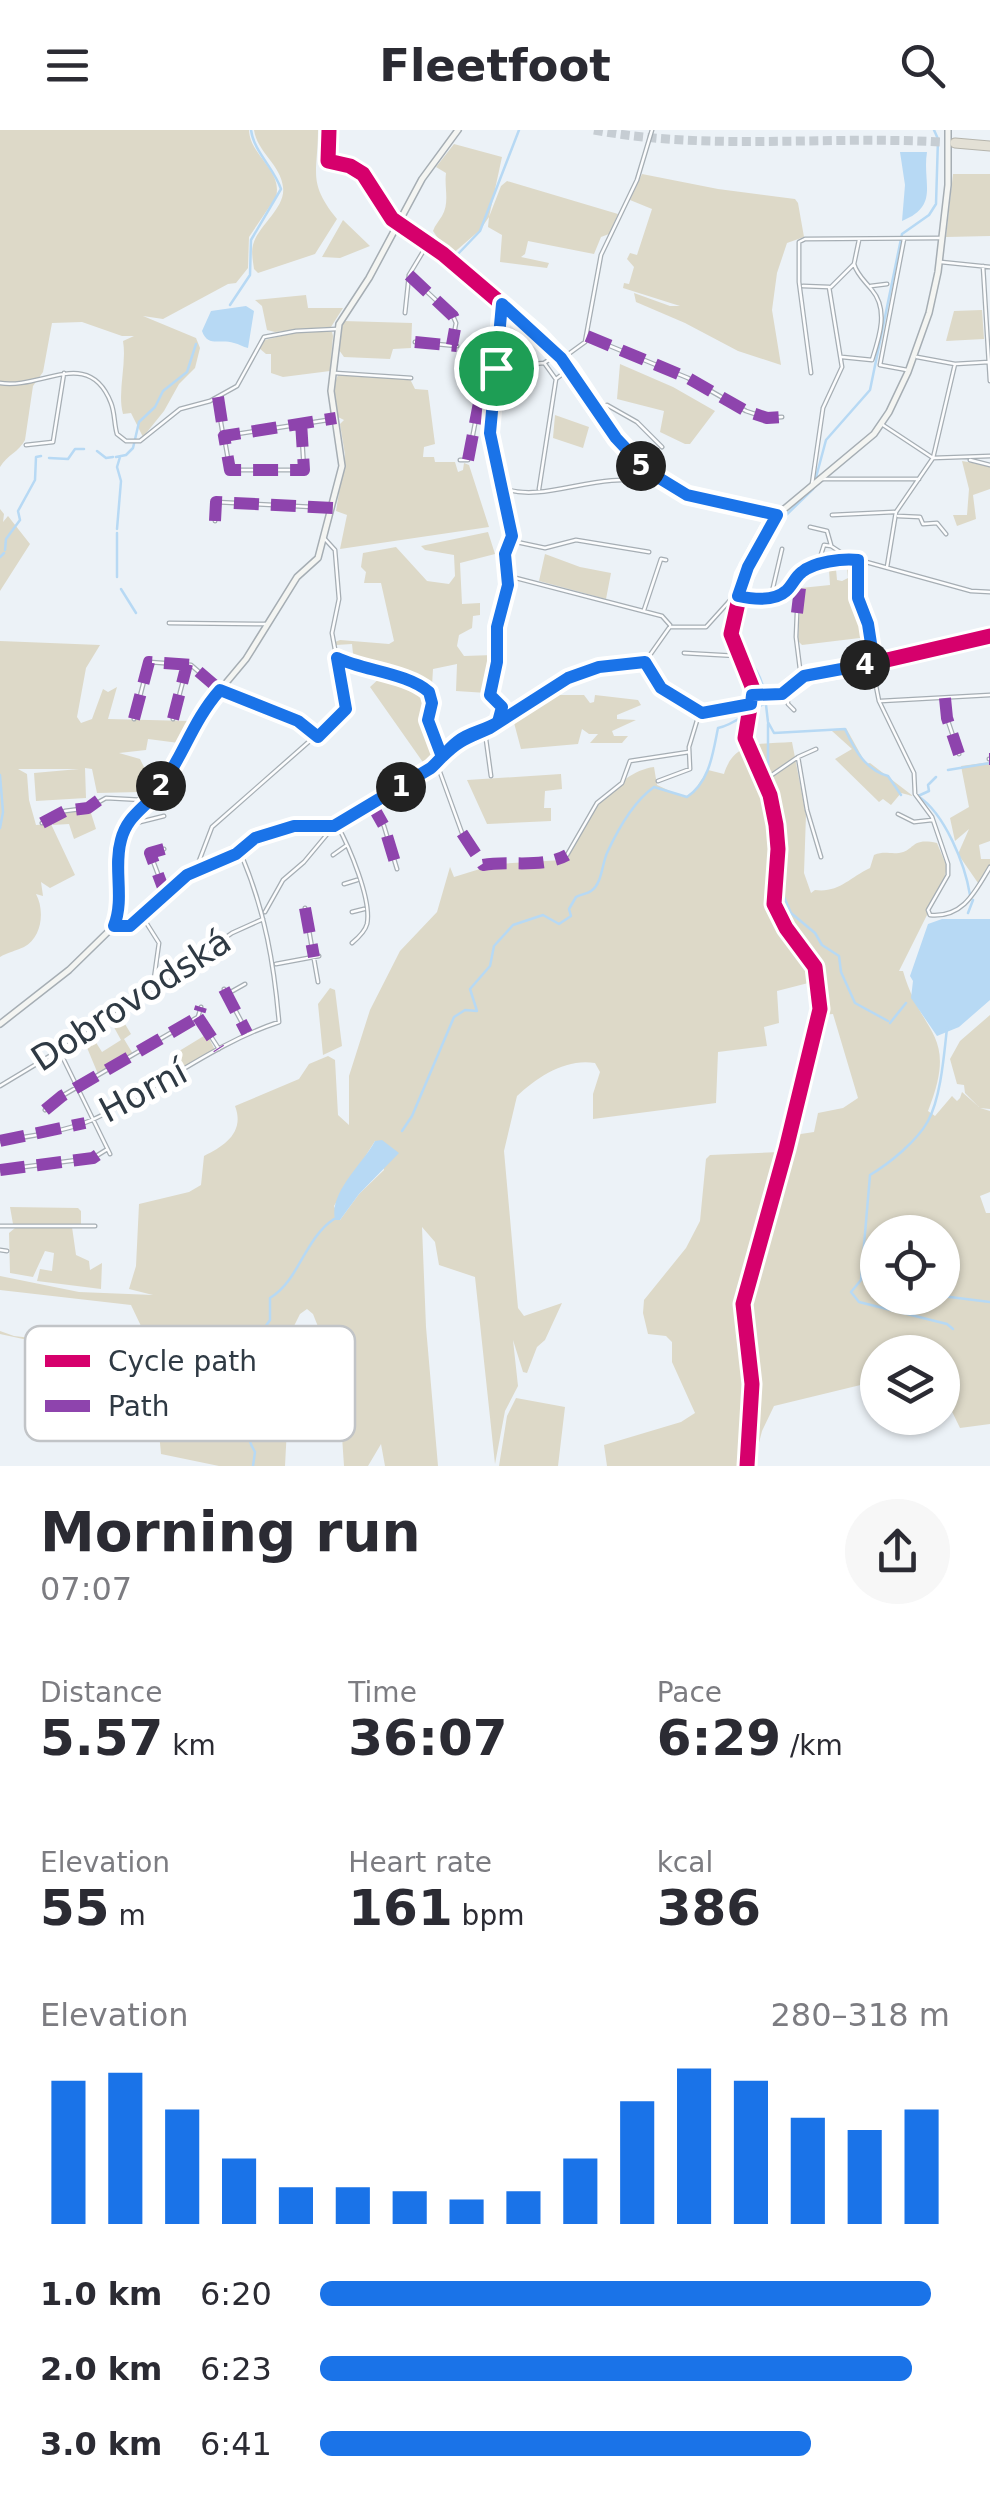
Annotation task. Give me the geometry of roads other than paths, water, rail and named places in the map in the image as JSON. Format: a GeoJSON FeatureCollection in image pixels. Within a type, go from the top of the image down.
{"type":"FeatureCollection","features":[{"type":"Feature","properties":{"kind":"highway"},"geometry":{"type":"LineString","coordinates":[[953,136],[990,144]]}},
{"type":"Feature","properties":{"kind":"street"},"geometry":{"type":"LineString","coordinates":[[329,130],[328,162],[350,166],[363,174],[397,223],[502,304],[559,356],[616,438],[646,470],[687,495],[777,515]]}},
{"type":"Feature","properties":{"kind":"street"},"geometry":{"type":"LineString","coordinates":[[0,1024],[69,970],[114,926],[118,909],[118,857],[126,825],[168,776],[200,714],[246,659],[297,577],[318,558],[342,466],[332,391],[338,329],[428,171],[458,130]]}},
{"type":"Feature","properties":{"kind":"street"},"geometry":{"type":"LineString","coordinates":[[460,460],[468,460],[483,382],[495,370],[544,363],[582,346],[601,255],[638,180],[652,130]]}},
{"type":"Feature","properties":{"kind":"street"},"geometry":{"type":"LineString","coordinates":[[747,1466],[752,1384],[742,1304],[786,1150],[820,1010],[815,967],[786,928],[774,904],[776,824],[764,780],[745,738],[752,685],[731,634],[736,596],[777,515],[857,451],[882,424],[909,370],[929,313],[940,261],[953,136]]}},
{"type":"Feature","properties":{"kind":"street"},"geometry":{"type":"LineString","coordinates":[[811,373],[799,262],[802,240],[942,238]]}},
{"type":"Feature","properties":{"kind":"street"},"geometry":{"type":"LineString","coordinates":[[841,357],[871,361],[882,314],[881,304],[857,274],[854,264],[860,239]]}},
{"type":"Feature","properties":{"kind":"street"},"geometry":{"type":"LineString","coordinates":[[904,239],[880,365],[909,370]]}},
{"type":"Feature","properties":{"kind":"street"},"geometry":{"type":"LineString","coordinates":[[405,313],[409,276],[428,244]]}},
{"type":"Feature","properties":{"kind":"street"},"geometry":{"type":"LineString","coordinates":[[940,261],[990,267]]}},
{"type":"Feature","properties":{"kind":"street"},"geometry":{"type":"LineString","coordinates":[[801,286],[829,288],[854,264]]}},
{"type":"Feature","properties":{"kind":"street"},"geometry":{"type":"LineString","coordinates":[[983,266],[990,380]]}},
{"type":"Feature","properties":{"kind":"street"},"geometry":{"type":"LineString","coordinates":[[409,276],[456,323],[455,345],[415,342]]}},
{"type":"Feature","properties":{"kind":"street"},"geometry":{"type":"LineString","coordinates":[[870,287],[887,284]]}},
{"type":"Feature","properties":{"kind":"street"},"geometry":{"type":"LineString","coordinates":[[816,482],[823,408],[841,371],[829,288]]}},
{"type":"Feature","properties":{"kind":"street"},"geometry":{"type":"LineString","coordinates":[[498,722],[502,707],[490,695],[497,662],[497,627],[507,594],[505,554],[511,541],[504,488],[490,433],[502,304]]}},
{"type":"Feature","properties":{"kind":"street"},"geometry":{"type":"LineString","coordinates":[[0,382],[22,385],[64,373],[87,375],[103,388],[112,405],[114,427],[120,438],[136,441],[180,409],[218,397],[240,384],[264,337],[338,329]]}},
{"type":"Feature","properties":{"kind":"street"},"geometry":{"type":"LineString","coordinates":[[587,336],[688,378],[746,411],[766,418],[782,416]]}},
{"type":"Feature","properties":{"kind":"street"},"geometry":{"type":"LineString","coordinates":[[914,356],[955,364],[989,362]]}},
{"type":"Feature","properties":{"kind":"street"},"geometry":{"type":"LineString","coordinates":[[544,363],[556,379]]}},
{"type":"Feature","properties":{"kind":"street"},"geometry":{"type":"LineString","coordinates":[[887,567],[896,514],[934,458],[955,364]]}},
{"type":"Feature","properties":{"kind":"street"},"geometry":{"type":"LineString","coordinates":[[538,490],[556,379],[570,368]]}},
{"type":"Feature","properties":{"kind":"street"},"geometry":{"type":"LineString","coordinates":[[26,445],[53,442],[64,373]]}},
{"type":"Feature","properties":{"kind":"street"},"geometry":{"type":"LineString","coordinates":[[333,373],[412,378]]}},
{"type":"Feature","properties":{"kind":"street"},"geometry":{"type":"LineString","coordinates":[[218,397],[230,470],[304,470],[301,422]]}},
{"type":"Feature","properties":{"kind":"street"},"geometry":{"type":"LineString","coordinates":[[598,409],[607,406],[637,422],[662,447]]}},
{"type":"Feature","properties":{"kind":"street"},"geometry":{"type":"LineString","coordinates":[[775,416],[778,409]]}},
{"type":"Feature","properties":{"kind":"street"},"geometry":{"type":"LineString","coordinates":[[224,436],[336,418]]}},
{"type":"Feature","properties":{"kind":"street"},"geometry":{"type":"LineString","coordinates":[[475,419],[492,421]]}},
{"type":"Feature","properties":{"kind":"street"},"geometry":{"type":"LineString","coordinates":[[882,424],[934,458],[990,456]]}},
{"type":"Feature","properties":{"kind":"street"},"geometry":{"type":"LineString","coordinates":[[964,458],[990,465]]}},
{"type":"Feature","properties":{"kind":"street"},"geometry":{"type":"LineString","coordinates":[[640,481],[646,470]]}},
{"type":"Feature","properties":{"kind":"street"},"geometry":{"type":"LineString","coordinates":[[504,488],[521,493],[611,479],[650,484],[657,478]]}},
{"type":"Feature","properties":{"kind":"street"},"geometry":{"type":"LineString","coordinates":[[816,482],[920,478]]}},
{"type":"Feature","properties":{"kind":"street"},"geometry":{"type":"LineString","coordinates":[[214,521],[216,502],[333,508]]}},
{"type":"Feature","properties":{"kind":"street"},"geometry":{"type":"LineString","coordinates":[[832,515],[920,517],[923,524],[937,523],[946,534]]}},
{"type":"Feature","properties":{"kind":"street"},"geometry":{"type":"LineString","coordinates":[[810,527],[828,533],[831,546]]}},
{"type":"Feature","properties":{"kind":"street"},"geometry":{"type":"LineString","coordinates":[[114,926],[130,926],[187,875],[199,861],[212,827],[346,709],[332,625],[339,598],[335,550],[324,538]]}},
{"type":"Feature","properties":{"kind":"street"},"geometry":{"type":"LineString","coordinates":[[511,541],[546,548],[576,540],[649,552]]}},
{"type":"Feature","properties":{"kind":"street"},"geometry":{"type":"LineString","coordinates":[[818,566],[824,545],[851,559]]}},
{"type":"Feature","properties":{"kind":"street"},"geometry":{"type":"LineString","coordinates":[[771,597],[782,548]]}},
{"type":"Feature","properties":{"kind":"street"},"geometry":{"type":"LineString","coordinates":[[644,612],[662,559],[666,560]]}},
{"type":"Feature","properties":{"kind":"street"},"geometry":{"type":"LineString","coordinates":[[670,627],[708,626],[736,596],[771,597],[785,592],[804,570],[851,559],[971,591],[990,592]]}},
{"type":"Feature","properties":{"kind":"street"},"geometry":{"type":"LineString","coordinates":[[858,560],[858,598],[868,624],[879,702],[914,773],[915,794],[933,818],[948,875],[928,910],[930,915],[963,907],[990,867]]}},
{"type":"Feature","properties":{"kind":"street"},"geometry":{"type":"LineString","coordinates":[[508,576],[662,616],[670,627]]}},
{"type":"Feature","properties":{"kind":"street"},"geometry":{"type":"LineString","coordinates":[[797,613],[801,678]]}},
{"type":"Feature","properties":{"kind":"street"},"geometry":{"type":"LineString","coordinates":[[169,623],[266,624]]}},
{"type":"Feature","properties":{"kind":"street"},"geometry":{"type":"LineString","coordinates":[[670,627],[645,662],[661,688],[699,713],[751,707]]}},
{"type":"Feature","properties":{"kind":"street"},"geometry":{"type":"LineString","coordinates":[[752,695],[786,692],[801,678],[990,636]]}},
{"type":"Feature","properties":{"kind":"street"},"geometry":{"type":"LineString","coordinates":[[684,653],[736,652]]}},
{"type":"Feature","properties":{"kind":"street"},"geometry":{"type":"LineString","coordinates":[[337,658],[412,681],[429,692],[432,703],[428,720],[442,757]]}},
{"type":"Feature","properties":{"kind":"street"},"geometry":{"type":"LineString","coordinates":[[141,717],[134,717],[149,660],[188,664],[220,690],[298,721],[318,737]]}},
{"type":"Feature","properties":{"kind":"street","name":"Dobrovodská"},"geometry":{"type":"LineString","coordinates":[[0,1086],[232,933],[264,916],[284,880],[335,825],[437,763],[458,740],[485,730],[541,693],[591,669],[645,662]]}},
{"type":"Feature","properties":{"kind":"street"},"geometry":{"type":"LineString","coordinates":[[173,719],[188,664]]}},
{"type":"Feature","properties":{"kind":"street"},"geometry":{"type":"LineString","coordinates":[[786,692],[788,704],[794,710]]}},
{"type":"Feature","properties":{"kind":"street"},"geometry":{"type":"LineString","coordinates":[[879,702],[990,696]]}},
{"type":"Feature","properties":{"kind":"street"},"geometry":{"type":"LineString","coordinates":[[945,698],[959,754]]}},
{"type":"Feature","properties":{"kind":"street"},"geometry":{"type":"LineString","coordinates":[[658,781],[690,769],[688,752],[699,713]]}},
{"type":"Feature","properties":{"kind":"street"},"geometry":{"type":"LineString","coordinates":[[485,730],[491,776]]}},
{"type":"Feature","properties":{"kind":"street"},"geometry":{"type":"LineString","coordinates":[[764,780],[798,756],[816,749]]}},
{"type":"Feature","properties":{"kind":"street"},"geometry":{"type":"LineString","coordinates":[[568,855],[596,803],[624,781],[630,761],[688,752]]}},
{"type":"Feature","properties":{"kind":"street"},"geometry":{"type":"LineString","coordinates":[[798,756],[820,857]]}},
{"type":"Feature","properties":{"kind":"street"},"geometry":{"type":"LineString","coordinates":[[437,763],[462,833]]}},
{"type":"Feature","properties":{"kind":"street"},"geometry":{"type":"LineString","coordinates":[[42,822],[65,811],[88,808],[106,798],[149,800]]}},
{"type":"Feature","properties":{"kind":"street"},"geometry":{"type":"LineString","coordinates":[[372,802],[397,869]]}},
{"type":"Feature","properties":{"kind":"street"},"geometry":{"type":"LineString","coordinates":[[898,814],[914,822],[933,818]]}},
{"type":"Feature","properties":{"kind":"street"},"geometry":{"type":"LineString","coordinates":[[126,825],[164,816]]}},
{"type":"Feature","properties":{"kind":"street"},"geometry":{"type":"LineString","coordinates":[[187,875],[236,854],[255,838],[274,831],[294,826],[335,825],[348,844],[366,909],[367,924],[352,943]]}},
{"type":"Feature","properties":{"kind":"street"},"geometry":{"type":"LineString","coordinates":[[334,855],[348,844]]}},
{"type":"Feature","properties":{"kind":"street"},"geometry":{"type":"LineString","coordinates":[[164,849],[150,853],[164,893]]}},
{"type":"Feature","properties":{"kind":"street"},"geometry":{"type":"LineString","coordinates":[[236,854],[243,859],[264,916],[274,964],[317,957]]}},
{"type":"Feature","properties":{"kind":"street"},"geometry":{"type":"LineString","coordinates":[[344,884],[359,880]]}},
{"type":"Feature","properties":{"kind":"street"},"geometry":{"type":"LineString","coordinates":[[305,908],[317,957],[318,982]]}},
{"type":"Feature","properties":{"kind":"street"},"geometry":{"type":"LineString","coordinates":[[352,912],[366,909]]}},
{"type":"Feature","properties":{"kind":"street"},"geometry":{"type":"LineString","coordinates":[[142,916],[159,943],[154,988]]}},
{"type":"Feature","properties":{"kind":"street"},"geometry":{"type":"LineString","coordinates":[[308,926],[315,924]]}},
{"type":"Feature","properties":{"kind":"street","name":"Horní"},"geometry":{"type":"LineString","coordinates":[[0,1141],[92,1120],[166,1082],[247,1033],[279,1022],[274,964]]}},
{"type":"Feature","properties":{"kind":"street"},"geometry":{"type":"LineString","coordinates":[[245,984],[225,992],[247,1033]]}},
{"type":"Feature","properties":{"kind":"street"},"geometry":{"type":"LineString","coordinates":[[45,1110],[76,1087],[198,1017],[202,1007]]}},
{"type":"Feature","properties":{"kind":"street"},"geometry":{"type":"LineString","coordinates":[[198,1017],[219,1050]]}},
{"type":"Feature","properties":{"kind":"street"},"geometry":{"type":"LineString","coordinates":[[0,1170],[93,1158],[108,1152],[58,1050]]}},
{"type":"Feature","properties":{"kind":"street"},"geometry":{"type":"LineString","coordinates":[[0,1226],[95,1226]]}},
{"type":"Feature","properties":{"kind":"street"},"geometry":{"type":"LineString","coordinates":[[0,1250],[6,1251]]}},
{"type":"Feature","properties":{"kind":"water"},"geometry":{"type":"Polygon","coordinates":[[[900,152],[927,152],[925,201],[914,215],[902,221],[905,185],[900,152]]]}},
{"type":"Feature","properties":{"kind":"water"},"geometry":{"type":"Polygon","coordinates":[[[246,306],[254,311],[248,348],[211,341],[205,336],[202,331],[211,311],[246,306]]]}},
{"type":"Feature","properties":{"kind":"water"},"geometry":{"type":"Polygon","coordinates":[[[942,919],[990,919],[990,1000],[959,1027],[937,1036],[911,998],[910,976],[928,924],[942,919]]]}},
{"type":"Feature","properties":{"kind":"water"},"geometry":{"type":"Polygon","coordinates":[[[382,1140],[399,1153],[340,1220],[335,1220],[334,1210],[342,1189],[375,1141],[382,1140]]]}},
{"type":"Feature","properties":{"kind":"waterway"},"geometry":{"type":"LineString","coordinates":[[230,305],[250,275],[251,240],[281,189],[251,130]]}},
{"type":"Feature","properties":{"kind":"waterway"},"geometry":{"type":"LineString","coordinates":[[457,255],[480,231],[519,130]]}},
{"type":"Feature","properties":{"kind":"waterway"},"geometry":{"type":"LineString","coordinates":[[815,481],[826,440],[870,390],[902,234],[929,215],[936,204],[938,139],[934,130]]}},
{"type":"Feature","properties":{"kind":"waterway"},"geometry":{"type":"LineString","coordinates":[[116,457],[133,448],[139,422],[155,407],[163,391],[187,372],[196,344]]}},
{"type":"Feature","properties":{"kind":"waterway"},"geometry":{"type":"LineString","coordinates":[[49,458],[68,459],[75,449],[84,449]]}},
{"type":"Feature","properties":{"kind":"waterway"},"geometry":{"type":"LineString","coordinates":[[97,451],[106,458],[113,457]]}},
{"type":"Feature","properties":{"kind":"waterway"},"geometry":{"type":"LineString","coordinates":[[5,550],[6,539],[20,520],[18,511],[35,480],[36,457],[41,456]]}},
{"type":"Feature","properties":{"kind":"waterway"},"geometry":{"type":"LineString","coordinates":[[117,529],[120,457]]}},
{"type":"Feature","properties":{"kind":"waterway"},"geometry":{"type":"LineString","coordinates":[[752,567],[766,554],[778,523],[813,489]]}},
{"type":"Feature","properties":{"kind":"waterway"},"geometry":{"type":"LineString","coordinates":[[117,533],[117,577]]}},
{"type":"Feature","properties":{"kind":"waterway"},"geometry":{"type":"LineString","coordinates":[[0,557],[4,553]]}},
{"type":"Feature","properties":{"kind":"waterway"},"geometry":{"type":"LineString","coordinates":[[402,1131],[454,1017],[465,1010],[477,1011],[470,989],[490,966],[494,946],[513,925],[543,915],[559,924],[571,916],[569,909],[576,897],[595,888],[611,844],[639,800],[654,787],[687,797],[695,791],[706,775],[718,728],[766,703],[756,670],[730,648],[727,639],[741,574],[745,572]]}},
{"type":"Feature","properties":{"kind":"waterway"},"geometry":{"type":"LineString","coordinates":[[121,589],[136,613]]}},
{"type":"Feature","properties":{"kind":"waterway"},"geometry":{"type":"LineString","coordinates":[[766,705],[774,733],[845,729],[862,759],[888,776],[901,795]]}},
{"type":"Feature","properties":{"kind":"waterway"},"geometry":{"type":"LineString","coordinates":[[768,724],[768,772]]}},
{"type":"Feature","properties":{"kind":"waterway"},"geometry":{"type":"LineString","coordinates":[[948,770],[990,763]]}},
{"type":"Feature","properties":{"kind":"waterway"},"geometry":{"type":"LineString","coordinates":[[0,775],[0,828]]}},
{"type":"Feature","properties":{"kind":"waterway"},"geometry":{"type":"LineString","coordinates":[[936,777],[928,785],[929,791],[918,796],[937,815],[952,841],[970,895]]}},
{"type":"Feature","properties":{"kind":"waterway"},"geometry":{"type":"LineString","coordinates":[[771,780],[787,844],[781,861],[780,888],[791,913],[815,933],[822,945],[839,956],[841,972],[855,1003],[888,1021]]}},
{"type":"Feature","properties":{"kind":"waterway"},"geometry":{"type":"LineString","coordinates":[[968,913],[973,900]]}},
{"type":"Feature","properties":{"kind":"waterway"},"geometry":{"type":"LineString","coordinates":[[890,1023],[906,1003]]}},
{"type":"Feature","properties":{"kind":"waterway"},"geometry":{"type":"LineString","coordinates":[[947,1028],[939,1088],[928,1121],[902,1151],[870,1175],[861,1280],[851,1292],[859,1302],[947,1324],[953,1329]]}},
{"type":"Feature","properties":{"kind":"waterway"},"geometry":{"type":"LineString","coordinates":[[266,1326],[270,1320],[270,1298],[288,1281],[315,1237],[334,1219]]}},
{"type":"Feature","properties":{"kind":"waterway"},"geometry":{"type":"LineString","coordinates":[[960,1298],[990,1302]]}},
{"type":"Feature","properties":{"kind":"waterway"},"geometry":{"type":"LineString","coordinates":[[250,1441],[255,1452],[253,1466]]}},
{"type":"Feature","properties":{"kind":"tunnel"},"geometry":{"type":"LineString","coordinates":[[594,130],[684,140],[955,143]]}}]}
